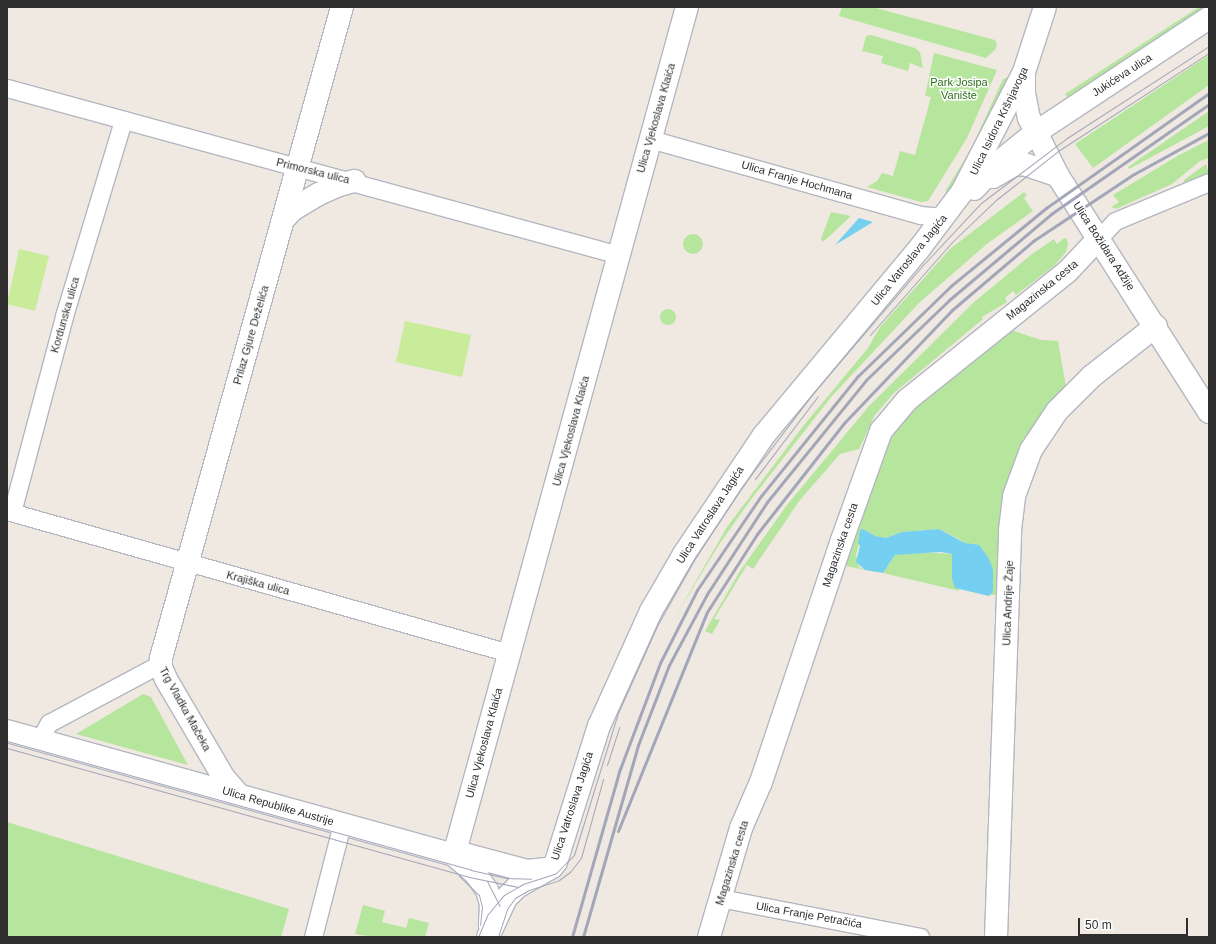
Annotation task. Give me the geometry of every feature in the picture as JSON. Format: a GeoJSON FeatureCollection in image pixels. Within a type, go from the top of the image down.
{"type":"FeatureCollection","features":[{"type":"Feature","properties":{"kind":"street","name":"Prilaz Gjure Deželića"},"geometry":{"type":"LineString","coordinates":[[160,664],[342,7]]}},
{"type":"Feature","properties":{"kind":"street","name":"Ulica Vjekoslava Klaića"},"geometry":{"type":"LineString","coordinates":[[454,855],[687,7]]}},
{"type":"Feature","properties":{"kind":"street","name":"Ulica Isidora Kršnjavoga"},"geometry":{"type":"LineString","coordinates":[[948,212],[973,172],[1024,72],[1045,7]]}},
{"type":"Feature","properties":{"kind":"street","name":"Jukićeva ulica"},"geometry":{"type":"LineString","coordinates":[[981,183],[999,162],[1035,133],[1209,18]]}},
{"type":"Feature","properties":{"kind":"street","name":"Ulica Božidara Adžije"},"geometry":{"type":"LineString","coordinates":[[1024,72],[1025,101],[1035,133],[1058,176],[1156,326],[1209,412]]}},
{"type":"Feature","properties":{"kind":"street","name":"Primorska ulica"},"geometry":{"type":"LineString","coordinates":[[7,88],[354,181],[619,255]]}},
{"type":"Feature","properties":{"kind":"street","name":"Kordunska ulica"},"geometry":{"type":"LineString","coordinates":[[9,511],[64,316],[122,120]]}},
{"type":"Feature","properties":{"kind":"street","name":"Ulica Franje Hochmana"},"geometry":{"type":"LineString","coordinates":[[650,139],[920,215],[948,212]]}},
{"type":"Feature","properties":{"kind":"street"},"geometry":{"type":"LineString","coordinates":[[948,212],[981,183],[1018,164],[1038,166],[1058,176]]}},
{"type":"Feature","properties":{"kind":"street"},"geometry":{"type":"LineString","coordinates":[[283,220],[292,210],[319,194],[339,184],[354,181]]}},
{"type":"Feature","properties":{"kind":"street"},"geometry":{"type":"LineString","coordinates":[[1099,238],[1115,221],[1209,182]]}},
{"type":"Feature","properties":{"kind":"street","name":"Ulica Vatroslava Jagića"},"geometry":{"type":"LineString","coordinates":[[549,868],[558,857],[588,756],[619,679],[651,611],[684,554],[764,435],[948,212]]}},
{"type":"Feature","properties":{"kind":"street","name":"Magazinska cesta"},"geometry":{"type":"LineString","coordinates":[[709,937],[741,828],[761,782],[859,489],[881,431],[907,400],[1067,272],[1099,238]]}},
{"type":"Feature","properties":{"kind":"street","name":"Ulica Andrije Žaje"},"geometry":{"type":"LineString","coordinates":[[996,937],[1010,530],[1014,496],[1031,450],[1057,411],[1092,376],[1156,326]]}},
{"type":"Feature","properties":{"kind":"street","name":"Krajiška ulica"},"geometry":{"type":"LineString","coordinates":[[9,511],[188,564],[509,653]]}},
{"type":"Feature","properties":{"kind":"street","name":"Trg Vladka Mačeka"},"geometry":{"type":"LineString","coordinates":[[39,740],[49,723],[160,664],[166,679],[224,778],[238,794]]}},
{"type":"Feature","properties":{"kind":"street","name":"Ulica Republike Austrije"},"geometry":{"type":"LineString","coordinates":[[7,731],[454,855],[527,871],[549,868]]}},
{"type":"Feature","properties":{"kind":"street"},"geometry":{"type":"LineString","coordinates":[[313,937],[342,824]]}},
{"type":"Feature","properties":{"kind":"street"},"geometry":{"type":"LineString","coordinates":[[454,855],[475,873],[487,890],[491,904],[489,934]]}},
{"type":"Feature","properties":{"kind":"street"},"geometry":{"type":"LineString","coordinates":[[489,934],[500,907],[512,891],[549,868]]}},
{"type":"Feature","properties":{"kind":"street","name":"Ulica Franje Petračića"},"geometry":{"type":"LineString","coordinates":[[720,898],[920,937]]}},
{"type":"Feature","properties":{"kind":"green space"},"geometry":{"type":"Polygon","coordinates":[[[842,7],[872,7],[995,40],[997,44],[995,50],[986,58],[839,16],[842,7]]]}},
{"type":"Feature","properties":{"kind":"green space"},"geometry":{"type":"Polygon","coordinates":[[[1199,7],[1209,7],[1209,10],[1070,100],[1065,94],[1199,7]]]}},
{"type":"Feature","properties":{"kind":"green space"},"geometry":{"type":"Polygon","coordinates":[[[871,35],[915,48],[920,52],[923,68],[910,63],[908,71],[881,63],[883,56],[862,51],[866,36],[871,35]]]}},
{"type":"Feature","properties":{"kind":"green space","name":"Park Josipa Vanište"},"geometry":{"type":"Polygon","coordinates":[[[934,53],[997,70],[967,138],[928,201],[921,202],[867,187],[877,181],[882,173],[893,176],[900,151],[915,155],[931,97],[925,96],[934,53]]]}},
{"type":"Feature","properties":{"kind":"green space"},"geometry":{"type":"Polygon","coordinates":[[[1209,55],[1209,85],[1093,168],[1075,144],[1209,55]]]}},
{"type":"Feature","properties":{"kind":"green space"},"geometry":{"type":"Polygon","coordinates":[[[1008,77],[996,112],[962,177],[945,197],[946,190],[971,149],[1003,79],[1008,77]]]}},
{"type":"Feature","properties":{"kind":"green space"},"geometry":{"type":"Polygon","coordinates":[[[1209,111],[1209,126],[1129,169],[1128,167],[1209,111]]]}},
{"type":"Feature","properties":{"kind":"green space"},"geometry":{"type":"Polygon","coordinates":[[[1209,140],[1209,158],[1200,161],[1172,184],[1116,209],[1111,207],[1119,202],[1113,195],[1179,155],[1209,140]]]}},
{"type":"Feature","properties":{"kind":"green space"},"geometry":{"type":"Polygon","coordinates":[[[1206,164],[1209,174],[1183,184],[1184,180],[1206,164]]]}},
{"type":"Feature","properties":{"kind":"green space"},"geometry":{"type":"Polygon","coordinates":[[[1024,192],[1027,195],[1024,198],[1033,211],[988,243],[919,303],[832,396],[752,498],[718,546],[674,619],[727,527],[804,425],[868,348],[880,327],[950,249],[1024,192]]]}},
{"type":"Feature","properties":{"kind":"green space"},"geometry":{"type":"Polygon","coordinates":[[[831,212],[851,216],[823,242],[821,239],[831,212]]]}},
{"type":"Feature","properties":{"kind":"green space"},"geometry":{"type":"Polygon","coordinates":[[[693,234],[700,237],[703,244],[700,251],[693,254],[686,251],[683,244],[686,237],[693,234]]]}},
{"type":"Feature","properties":{"kind":"green space"},"geometry":{"type":"Polygon","coordinates":[[[1064,238],[1067,239],[1068,245],[1066,252],[1055,265],[1016,295],[1013,291],[1005,298],[1007,302],[982,317],[983,319],[894,393],[875,415],[859,449],[840,454],[800,500],[753,569],[747,565],[714,619],[720,620],[712,634],[705,631],[740,571],[787,505],[869,406],[973,303],[1032,254],[1054,239],[1057,244],[1064,238]]]}},
{"type":"Feature","properties":{"kind":"green space"},"geometry":{"type":"Polygon","coordinates":[[[19,249],[49,256],[35,311],[7,304],[19,249]]]}},
{"type":"Feature","properties":{"kind":"green space"},"geometry":{"type":"Polygon","coordinates":[[[668,309],[674,311],[676,317],[674,323],[668,325],[662,323],[660,317],[662,311],[668,309]]]}},
{"type":"Feature","properties":{"kind":"green space"},"geometry":{"type":"Polygon","coordinates":[[[405,321],[471,335],[462,377],[396,362],[405,321]]]}},
{"type":"Feature","properties":{"kind":"green space"},"geometry":{"type":"Polygon","coordinates":[[[1002,327],[1041,340],[1058,341],[1066,387],[1023,439],[1009,477],[1001,522],[997,595],[991,595],[993,569],[988,561],[961,540],[939,529],[902,532],[886,538],[875,536],[863,529],[856,555],[859,567],[865,570],[841,565],[887,433],[1002,327]]]}},
{"type":"Feature","properties":{"kind":"green space"},"geometry":{"type":"Polygon","coordinates":[[[916,552],[952,554],[952,579],[960,591],[883,573],[895,555],[916,552]]]}},
{"type":"Feature","properties":{"kind":"green space"},"geometry":{"type":"Polygon","coordinates":[[[143,694],[151,697],[188,765],[76,734],[143,694]]]}},
{"type":"Feature","properties":{"kind":"green space"},"geometry":{"type":"Polygon","coordinates":[[[7,822],[289,909],[281,937],[7,937],[7,822]]]}},
{"type":"Feature","properties":{"kind":"green space"},"geometry":{"type":"Polygon","coordinates":[[[363,905],[385,911],[382,922],[406,928],[409,918],[429,923],[425,937],[374,937],[355,934],[363,905]]]}},
{"type":"Feature","properties":{"kind":"water"},"geometry":{"type":"Polygon","coordinates":[[[859,218],[873,222],[835,245],[859,218]]]}},
{"type":"Feature","properties":{"kind":"water"},"geometry":{"type":"Polygon","coordinates":[[[863,529],[875,536],[886,538],[902,532],[939,529],[965,543],[979,545],[988,557],[993,569],[993,592],[989,596],[955,588],[952,579],[952,554],[941,552],[895,555],[883,573],[865,570],[856,562],[860,546],[858,543],[860,530],[863,529]]]}},
{"type":"Feature","properties":{"kind":"tram line"},"geometry":{"type":"LineString","coordinates":[[478,937],[488,914],[504,895],[523,884],[556,873],[574,855],[618,713],[658,624],[694,560],[741,488],[814,392],[923,265],[981,203],[1067,138],[1209,46]]}},
{"type":"Feature","properties":{"kind":"tram line"},"geometry":{"type":"LineString","coordinates":[[870,335],[952,242],[996,200],[1058,151],[1209,53]]}},
{"type":"Feature","properties":{"kind":"tram line"},"geometry":{"type":"LineString","coordinates":[[755,479],[818,396]]}},
{"type":"Feature","properties":{"kind":"tram line"},"geometry":{"type":"LineString","coordinates":[[607,765],[619,727]]}},
{"type":"Feature","properties":{"kind":"tram line"},"geometry":{"type":"LineString","coordinates":[[7,741],[471,870],[506,878],[531,879]]}},
{"type":"Feature","properties":{"kind":"tram line"},"geometry":{"type":"LineString","coordinates":[[7,748],[469,877],[518,887]]}},
{"type":"Feature","properties":{"kind":"tram line"},"geometry":{"type":"LineString","coordinates":[[498,937],[507,909],[515,898],[529,890],[559,880],[570,872],[581,858],[603,779]]}},
{"type":"Feature","properties":{"kind":"tram line"},"geometry":{"type":"LineString","coordinates":[[459,876],[479,895],[482,907],[480,925]]}},
{"type":"Feature","properties":{"kind":"tram line"},"geometry":{"type":"LineString","coordinates":[[487,881],[500,906]]}},
{"type":"Feature","properties":{"kind":"railway"},"geometry":{"type":"LineString","coordinates":[[572,937],[620,769],[660,663],[697,590],[761,496],[858,376],[952,285],[1046,208],[1209,93]]}},
{"type":"Feature","properties":{"kind":"railway"},"geometry":{"type":"LineString","coordinates":[[583,937],[638,745],[669,665],[707,594],[767,502],[866,380],[949,300],[1051,214],[1209,104]]}},
{"type":"Feature","properties":{"kind":"railway"},"geometry":{"type":"LineString","coordinates":[[618,831],[707,612],[757,534],[844,423],[952,310],[1033,241],[1134,174],[1209,133]]}}]}
